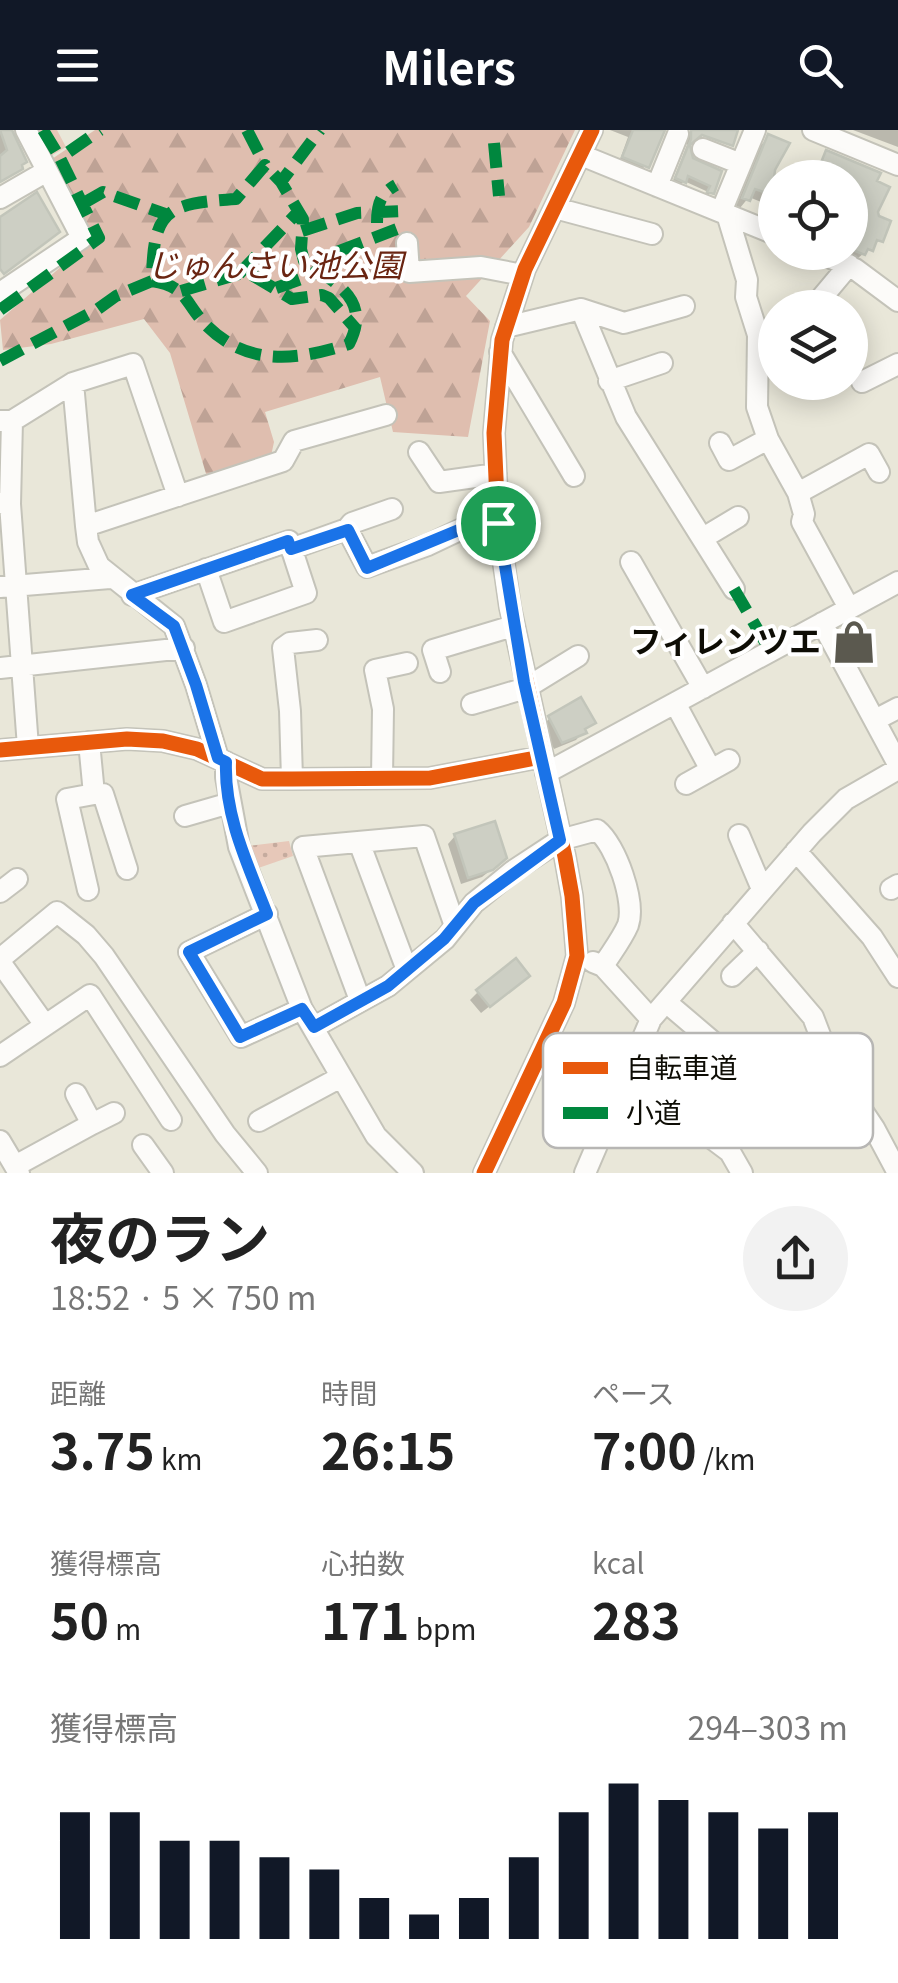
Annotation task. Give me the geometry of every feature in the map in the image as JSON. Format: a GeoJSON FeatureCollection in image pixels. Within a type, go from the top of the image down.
{"type":"FeatureCollection","features":[{"type":"Feature","properties":{"kind":"street"},"geometry":{"type":"LineString","coordinates":[[0,294],[82,238],[26,130]]}},
{"type":"Feature","properties":{"kind":"street"},"geometry":{"type":"LineString","coordinates":[[550,1033],[564,1003],[577,956],[572,896],[513,626],[498,523],[494,433],[500,352],[523,275],[592,130]]}},
{"type":"Feature","properties":{"kind":"street"},"geometry":{"type":"LineString","coordinates":[[755,130],[724,213],[747,280],[746,297],[758,335],[757,407],[768,440],[798,493],[804,514],[802,522],[849,608]]}},
{"type":"Feature","properties":{"kind":"street"},"geometry":{"type":"LineString","coordinates":[[813,130],[898,165]]}},
{"type":"Feature","properties":{"kind":"street"},"geometry":{"type":"LineString","coordinates":[[657,186],[678,134]]}},
{"type":"Feature","properties":{"kind":"street"},"geometry":{"type":"LineString","coordinates":[[703,149],[741,164]]}},
{"type":"Feature","properties":{"kind":"street"},"geometry":{"type":"LineString","coordinates":[[581,155],[758,227]]}},
{"type":"Feature","properties":{"kind":"street"},"geometry":{"type":"LineString","coordinates":[[0,198],[47,170]]}},
{"type":"Feature","properties":{"kind":"street"},"geometry":{"type":"LineString","coordinates":[[555,208],[652,234]]}},
{"type":"Feature","properties":{"kind":"street"},"geometry":{"type":"LineString","coordinates":[[406,244],[409,272],[481,267],[523,275]]}},
{"type":"Feature","properties":{"kind":"street"},"geometry":{"type":"LineString","coordinates":[[828,290],[844,270]]}},
{"type":"Feature","properties":{"kind":"street"},"geometry":{"type":"LineString","coordinates":[[855,270],[898,301]]}},
{"type":"Feature","properties":{"kind":"street"},"geometry":{"type":"LineString","coordinates":[[506,328],[581,308],[624,322],[684,306]]}},
{"type":"Feature","properties":{"kind":"street"},"geometry":{"type":"LineString","coordinates":[[581,308],[626,417],[734,589]]}},
{"type":"Feature","properties":{"kind":"street"},"geometry":{"type":"LineString","coordinates":[[500,352],[574,476]]}},
{"type":"Feature","properties":{"kind":"street"},"geometry":{"type":"LineString","coordinates":[[609,381],[662,363]]}},
{"type":"Feature","properties":{"kind":"street"},"geometry":{"type":"LineString","coordinates":[[28,747],[11,667],[6,421],[72,383],[133,364],[178,496]]}},
{"type":"Feature","properties":{"kind":"street"},"geometry":{"type":"LineString","coordinates":[[868,379],[898,364]]}},
{"type":"Feature","properties":{"kind":"street"},"geometry":{"type":"LineString","coordinates":[[72,383],[86,526],[93,554],[110,578],[174,626],[222,760],[239,847],[308,1018],[376,1136],[413,1173]]}},
{"type":"Feature","properties":{"kind":"street"},"geometry":{"type":"LineString","coordinates":[[86,526],[283,461],[294,441],[386,415]]}},
{"type":"Feature","properties":{"kind":"street"},"geometry":{"type":"LineString","coordinates":[[720,443],[730,460],[768,440]]}},
{"type":"Feature","properties":{"kind":"street"},"geometry":{"type":"LineString","coordinates":[[418,452],[439,482],[496,474]]}},
{"type":"Feature","properties":{"kind":"street"},"geometry":{"type":"LineString","coordinates":[[798,493],[868,454],[878,472]]}},
{"type":"Feature","properties":{"kind":"street"},"geometry":{"type":"LineString","coordinates":[[291,549],[348,530],[352,523],[392,509]]}},
{"type":"Feature","properties":{"kind":"street"},"geometry":{"type":"LineString","coordinates":[[703,538],[738,517]]}},
{"type":"Feature","properties":{"kind":"street"},"geometry":{"type":"LineString","coordinates":[[348,530],[367,568],[466,527],[498,523]]}},
{"type":"Feature","properties":{"kind":"street"},"geometry":{"type":"LineString","coordinates":[[132,595],[206,568],[288,541],[306,593],[224,622],[206,568]]}},
{"type":"Feature","properties":{"kind":"street"},"geometry":{"type":"LineString","coordinates":[[632,562],[703,688]]}},
{"type":"Feature","properties":{"kind":"street"},"geometry":{"type":"LineString","coordinates":[[7,586],[110,578]]}},
{"type":"Feature","properties":{"kind":"street"},"geometry":{"type":"LineString","coordinates":[[0,750],[89,742],[163,741],[222,760],[262,779],[292,780],[430,778],[544,765],[676,703],[898,582]]}},
{"type":"Feature","properties":{"kind":"street"},"geometry":{"type":"LineString","coordinates":[[644,1033],[650,1019],[796,851],[846,799],[898,767],[822,623]]}},
{"type":"Feature","properties":{"kind":"street"},"geometry":{"type":"LineString","coordinates":[[440,672],[433,650],[513,626]]}},
{"type":"Feature","properties":{"kind":"street"},"geometry":{"type":"LineString","coordinates":[[292,780],[283,648],[290,643],[317,640]]}},
{"type":"Feature","properties":{"kind":"street"},"geometry":{"type":"LineString","coordinates":[[11,667],[184,648]]}},
{"type":"Feature","properties":{"kind":"street"},"geometry":{"type":"LineString","coordinates":[[472,704],[526,688],[578,656]]}},
{"type":"Feature","properties":{"kind":"street"},"geometry":{"type":"LineString","coordinates":[[382,778],[383,708],[375,670],[407,663]]}},
{"type":"Feature","properties":{"kind":"street"},"geometry":{"type":"LineString","coordinates":[[676,703],[720,765],[686,784]]}},
{"type":"Feature","properties":{"kind":"street"},"geometry":{"type":"LineString","coordinates":[[876,720],[898,708]]}},
{"type":"Feature","properties":{"kind":"street"},"geometry":{"type":"LineString","coordinates":[[89,742],[94,794]]}},
{"type":"Feature","properties":{"kind":"street"},"geometry":{"type":"LineString","coordinates":[[88,890],[67,799],[103,794],[127,870]]}},
{"type":"Feature","properties":{"kind":"street"},"geometry":{"type":"LineString","coordinates":[[185,816],[230,803]]}},
{"type":"Feature","properties":{"kind":"street"},"geometry":{"type":"LineString","coordinates":[[267,914],[189,952],[240,1037],[308,1018],[388,986],[455,926],[474,903],[560,840],[598,830],[606,838],[624,878],[631,912],[627,928],[603,966]]}},
{"type":"Feature","properties":{"kind":"street"},"geometry":{"type":"LineString","coordinates":[[739,834],[762,889]]}},
{"type":"Feature","properties":{"kind":"street"},"geometry":{"type":"LineString","coordinates":[[360,1000],[302,847],[424,836],[455,926]]}},
{"type":"Feature","properties":{"kind":"street"},"geometry":{"type":"LineString","coordinates":[[360,842],[407,970]]}},
{"type":"Feature","properties":{"kind":"street"},"geometry":{"type":"LineString","coordinates":[[796,851],[872,937],[898,977]]}},
{"type":"Feature","properties":{"kind":"street"},"geometry":{"type":"LineString","coordinates":[[45,1025],[0,961],[57,912],[104,956],[257,1173]]}},
{"type":"Feature","properties":{"kind":"street"},"geometry":{"type":"LineString","coordinates":[[733,923],[813,1017],[819,1033]]}},
{"type":"Feature","properties":{"kind":"street"},"geometry":{"type":"LineString","coordinates":[[732,976],[758,950]]}},
{"type":"Feature","properties":{"kind":"street"},"geometry":{"type":"LineString","coordinates":[[577,956],[603,966],[650,1019]]}},
{"type":"Feature","properties":{"kind":"street"},"geometry":{"type":"LineString","coordinates":[[0,1056],[90,994],[171,1120]]}},
{"type":"Feature","properties":{"kind":"street"},"geometry":{"type":"LineString","coordinates":[[666,1002],[702,1033]]}},
{"type":"Feature","properties":{"kind":"street"},"geometry":{"type":"LineString","coordinates":[[484,1173],[543,1048]]}},
{"type":"Feature","properties":{"kind":"street"},"geometry":{"type":"LineString","coordinates":[[259,1120],[341,1077]]}},
{"type":"Feature","properties":{"kind":"street"},"geometry":{"type":"LineString","coordinates":[[76,1094],[92,1124]]}},
{"type":"Feature","properties":{"kind":"street"},"geometry":{"type":"LineString","coordinates":[[0,1141],[17,1170],[114,1113]]}},
{"type":"Feature","properties":{"kind":"street"},"geometry":{"type":"LineString","coordinates":[[873,1140],[889,1169]]}},
{"type":"Feature","properties":{"kind":"street"},"geometry":{"type":"LineString","coordinates":[[143,1145],[163,1173]]}},
{"type":"Feature","properties":{"kind":"street"},"geometry":{"type":"LineString","coordinates":[[586,1173],[596,1148]]}},
{"type":"Feature","properties":{"kind":"street"},"geometry":{"type":"LineString","coordinates":[[725,1148],[742,1173]]}},
{"type":"Feature","properties":{"kind":"shaded area"},"geometry":{"type":"Polygon","coordinates":[[[34,130],[57,130],[66,147],[49,157],[34,130]]]}},
{"type":"Feature","properties":{"kind":"shaded area"},"geometry":{"type":"Polygon","coordinates":[[[289,841],[293,856],[250,871],[239,847],[289,841]]]}},
{"type":"Feature","properties":{"kind":"green space","name":"じゅんさい池公園"},"geometry":{"type":"Polygon","coordinates":[[[95,130],[575,130],[529,227],[466,296],[490,321],[468,437],[393,432],[380,377],[265,412],[274,442],[271,456],[207,477],[170,353],[144,319],[51,344],[3,350],[0,320],[87,244],[49,161],[95,130]]]}},
{"type":"Feature","properties":{"kind":"building"},"geometry":{"type":"Polygon","coordinates":[[[0,130],[12,130],[27,162],[23,169],[0,182],[0,156],[7,150],[0,130]]]}},
{"type":"Feature","properties":{"kind":"building"},"geometry":{"type":"Polygon","coordinates":[[[633,130],[665,130],[649,168],[622,157],[633,130]]]}},
{"type":"Feature","properties":{"kind":"building"},"geometry":{"type":"Polygon","coordinates":[[[691,130],[738,130],[733,146],[702,135],[690,145],[693,158],[722,171],[714,194],[707,192],[710,186],[688,176],[686,183],[675,178],[691,130]]]}},
{"type":"Feature","properties":{"kind":"building"},"geometry":{"type":"Polygon","coordinates":[[[768,134],[790,143],[781,160],[758,160],[758,190],[755,189],[750,201],[742,198],[768,134]]]}},
{"type":"Feature","properties":{"kind":"building"},"geometry":{"type":"Polygon","coordinates":[[[826,150],[850,160],[822,160],[826,150]]]}},
{"type":"Feature","properties":{"kind":"building"},"geometry":{"type":"Polygon","coordinates":[[[868,168],[881,173],[877,181],[890,187],[878,212],[891,221],[883,242],[877,240],[873,251],[868,249],[868,168]]]}},
{"type":"Feature","properties":{"kind":"building"},"geometry":{"type":"Polygon","coordinates":[[[37,192],[60,232],[4,274],[0,269],[0,217],[37,192]]]}},
{"type":"Feature","properties":{"kind":"building"},"geometry":{"type":"Polygon","coordinates":[[[581,697],[596,723],[585,729],[587,733],[562,743],[548,716],[581,697]]]}},
{"type":"Feature","properties":{"kind":"building"},"geometry":{"type":"Polygon","coordinates":[[[495,821],[507,858],[493,870],[468,878],[454,834],[495,821]]]}},
{"type":"Feature","properties":{"kind":"building"},"geometry":{"type":"Polygon","coordinates":[[[516,958],[530,976],[490,1007],[476,990],[516,958]]]}},
{"type":"Feature","properties":{"kind":"marked path"},"geometry":{"type":"LineString","coordinates":[[43,130],[60,158]]}},
{"type":"Feature","properties":{"kind":"marked path"},"geometry":{"type":"LineString","coordinates":[[0,310],[99,238],[60,158],[100,130]]}},
{"type":"Feature","properties":{"kind":"marked path"},"geometry":{"type":"LineString","coordinates":[[247,130],[265,165]]}},
{"type":"Feature","properties":{"kind":"marked path"},"geometry":{"type":"LineString","coordinates":[[0,361],[116,296],[152,281],[156,238],[168,215],[194,204],[236,199],[265,165],[281,182],[320,130]]}},
{"type":"Feature","properties":{"kind":"marked path"},"geometry":{"type":"LineString","coordinates":[[494,143],[499,196]]}},
{"type":"Feature","properties":{"kind":"marked path"},"geometry":{"type":"LineString","coordinates":[[152,281],[178,291],[220,337],[254,353],[291,356],[349,344],[355,328],[353,304],[338,285],[304,261],[303,219],[281,182]]}},
{"type":"Feature","properties":{"kind":"marked path"},"geometry":{"type":"LineString","coordinates":[[377,223],[381,200],[396,185]]}},
{"type":"Feature","properties":{"kind":"marked path"},"geometry":{"type":"LineString","coordinates":[[82,204],[103,192],[165,214]]}},
{"type":"Feature","properties":{"kind":"marked path"},"geometry":{"type":"LineString","coordinates":[[239,274],[300,210]]}},
{"type":"Feature","properties":{"kind":"marked path"},"geometry":{"type":"LineString","coordinates":[[302,231],[357,213],[404,211]]}},
{"type":"Feature","properties":{"kind":"marked path"},"geometry":{"type":"LineString","coordinates":[[276,288],[312,275],[339,251],[405,226]]}},
{"type":"Feature","properties":{"kind":"marked path"},"geometry":{"type":"LineString","coordinates":[[181,291],[239,274],[252,275],[292,299],[322,295],[329,298],[356,329]]}},
{"type":"Feature","properties":{"kind":"marked path"},"geometry":{"type":"LineString","coordinates":[[734,589],[765,642]]}},
{"type":"Feature","properties":{"kind":"cycle path"},"geometry":{"type":"LineString","coordinates":[[550,1033],[564,1003],[577,956],[572,896],[510,607],[498,523],[494,433],[502,340],[525,269],[592,130]]}},
{"type":"Feature","properties":{"kind":"cycle path"},"geometry":{"type":"LineString","coordinates":[[0,750],[127,739],[163,741],[197,749],[262,779],[430,778],[541,757]]}},
{"type":"Feature","properties":{"kind":"cycle path"},"geometry":{"type":"LineString","coordinates":[[484,1173],[543,1048]]}},
{"type":"Feature","properties":{"kind":"place","name":"フィレンツエ"},"geometry":{"type":"Point","coordinates":[854,642]}},
{"type":"Feature","properties":{"kind":"route"},"geometry":{"type":"LineString","coordinates":[[498,523],[524,682],[560,840],[474,903],[444,939],[388,986],[314,1027],[302,1009],[240,1037],[189,952],[267,914],[239,847],[226,762],[218,758],[184,648],[174,626],[132,595],[288,541],[291,549],[348,530],[367,568],[466,527],[498,523]]}}]}
